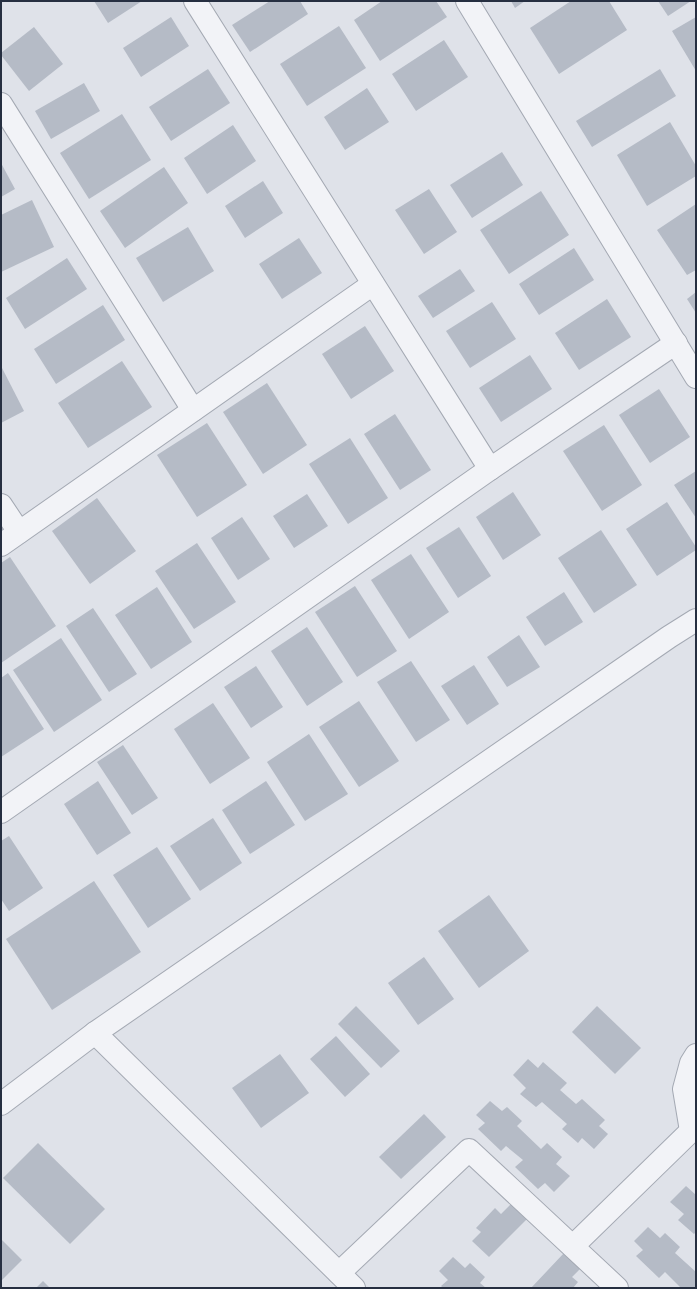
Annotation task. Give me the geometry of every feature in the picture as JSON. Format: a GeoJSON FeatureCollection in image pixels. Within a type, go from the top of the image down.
{"type":"FeatureCollection","features":[{"type":"Feature","properties":{"kind":"street"},"geometry":{"type":"LineString","coordinates":[[195,1],[490,469]]}},
{"type":"Feature","properties":{"kind":"street"},"geometry":{"type":"LineString","coordinates":[[467,1],[696,377]]}},
{"type":"Feature","properties":{"kind":"street"},"geometry":{"type":"LineString","coordinates":[[1,104],[193,410]]}},
{"type":"Feature","properties":{"kind":"street"},"geometry":{"type":"LineString","coordinates":[[1,544],[373,284]]}},
{"type":"Feature","properties":{"kind":"street"},"geometry":{"type":"LineString","coordinates":[[1,812],[490,469],[676,343]]}},
{"type":"Feature","properties":{"kind":"street"},"geometry":{"type":"LineString","coordinates":[[1,504],[18,532]]}},
{"type":"Feature","properties":{"kind":"street"},"geometry":{"type":"LineString","coordinates":[[1,1104],[95,1033],[669,637],[696,620]]}},
{"type":"Feature","properties":{"kind":"street"},"geometry":{"type":"LineString","coordinates":[[95,1033],[348,1284],[469,1150],[617,1288]]}},
{"type":"Feature","properties":{"kind":"street"},"geometry":{"type":"LineString","coordinates":[[573,1246],[693,1128],[684,1089],[691,1064],[696,1055]]}},
{"type":"Feature","properties":{"kind":"building"},"geometry":{"type":"Polygon","coordinates":[[[94,1],[142,1],[108,23],[94,1]]]}},
{"type":"Feature","properties":{"kind":"building"},"geometry":{"type":"Polygon","coordinates":[[[270,1],[300,1],[308,14],[250,52],[232,25],[270,1]]]}},
{"type":"Feature","properties":{"kind":"building"},"geometry":{"type":"Polygon","coordinates":[[[382,1],[436,1],[447,17],[380,61],[354,20],[382,1]]]}},
{"type":"Feature","properties":{"kind":"building"},"geometry":{"type":"Polygon","coordinates":[[[511,1],[525,1],[515,8],[511,1]]]}},
{"type":"Feature","properties":{"kind":"building"},"geometry":{"type":"Polygon","coordinates":[[[571,1],[609,1],[627,30],[559,74],[530,28],[571,1]]]}},
{"type":"Feature","properties":{"kind":"building"},"geometry":{"type":"Polygon","coordinates":[[[658,1],[691,1],[668,16],[658,1]]]}},
{"type":"Feature","properties":{"kind":"building"},"geometry":{"type":"Polygon","coordinates":[[[171,17],[189,46],[141,77],[123,48],[171,17]]]}},
{"type":"Feature","properties":{"kind":"building"},"geometry":{"type":"Polygon","coordinates":[[[696,17],[696,71],[672,31],[696,17]]]}},
{"type":"Feature","properties":{"kind":"building"},"geometry":{"type":"Polygon","coordinates":[[[339,26],[366,68],[307,106],[280,64],[339,26]]]}},
{"type":"Feature","properties":{"kind":"building"},"geometry":{"type":"Polygon","coordinates":[[[34,27],[63,64],[29,91],[1,53],[34,27]]]}},
{"type":"Feature","properties":{"kind":"building"},"geometry":{"type":"Polygon","coordinates":[[[444,40],[468,77],[416,111],[392,74],[444,40]]]}},
{"type":"Feature","properties":{"kind":"building"},"geometry":{"type":"Polygon","coordinates":[[[208,69],[230,103],[171,141],[149,107],[208,69]]]}},
{"type":"Feature","properties":{"kind":"building"},"geometry":{"type":"Polygon","coordinates":[[[660,69],[676,96],[592,147],[576,121],[660,69]]]}},
{"type":"Feature","properties":{"kind":"building"},"geometry":{"type":"Polygon","coordinates":[[[84,83],[100,111],[51,139],[35,111],[84,83]]]}},
{"type":"Feature","properties":{"kind":"building"},"geometry":{"type":"Polygon","coordinates":[[[367,88],[389,122],[345,150],[324,117],[367,88]]]}},
{"type":"Feature","properties":{"kind":"building"},"geometry":{"type":"Polygon","coordinates":[[[122,114],[151,160],[89,199],[60,153],[122,114]]]}},
{"type":"Feature","properties":{"kind":"building"},"geometry":{"type":"Polygon","coordinates":[[[670,122],[696,166],[696,176],[647,206],[617,155],[670,122]]]}},
{"type":"Feature","properties":{"kind":"building"},"geometry":{"type":"Polygon","coordinates":[[[233,125],[256,161],[207,194],[184,158],[233,125]]]}},
{"type":"Feature","properties":{"kind":"building"},"geometry":{"type":"Polygon","coordinates":[[[502,152],[523,185],[472,218],[450,185],[502,152]]]}},
{"type":"Feature","properties":{"kind":"building"},"geometry":{"type":"Polygon","coordinates":[[[1,163],[15,189],[1,197],[1,163]]]}},
{"type":"Feature","properties":{"kind":"building"},"geometry":{"type":"Polygon","coordinates":[[[164,167],[188,203],[125,248],[100,211],[164,167]]]}},
{"type":"Feature","properties":{"kind":"building"},"geometry":{"type":"Polygon","coordinates":[[[263,181],[283,213],[245,238],[225,206],[263,181]]]}},
{"type":"Feature","properties":{"kind":"building"},"geometry":{"type":"Polygon","coordinates":[[[429,189],[457,232],[424,254],[395,210],[429,189]]]}},
{"type":"Feature","properties":{"kind":"building"},"geometry":{"type":"Polygon","coordinates":[[[541,191],[569,235],[509,274],[480,230],[541,191]]]}},
{"type":"Feature","properties":{"kind":"building"},"geometry":{"type":"Polygon","coordinates":[[[32,200],[54,247],[1,272],[1,215],[32,200]]]}},
{"type":"Feature","properties":{"kind":"building"},"geometry":{"type":"Polygon","coordinates":[[[696,204],[696,270],[687,275],[657,230],[696,204]]]}},
{"type":"Feature","properties":{"kind":"building"},"geometry":{"type":"Polygon","coordinates":[[[188,227],[214,271],[163,302],[136,258],[188,227]]]}},
{"type":"Feature","properties":{"kind":"building"},"geometry":{"type":"Polygon","coordinates":[[[299,238],[322,273],[282,299],[259,264],[299,238]]]}},
{"type":"Feature","properties":{"kind":"building"},"geometry":{"type":"Polygon","coordinates":[[[574,248],[594,280],[539,315],[519,284],[574,248]]]}},
{"type":"Feature","properties":{"kind":"building"},"geometry":{"type":"Polygon","coordinates":[[[67,258],[87,289],[25,329],[6,298],[67,258]]]}},
{"type":"Feature","properties":{"kind":"building"},"geometry":{"type":"Polygon","coordinates":[[[460,269],[475,291],[433,318],[418,296],[460,269]]]}},
{"type":"Feature","properties":{"kind":"building"},"geometry":{"type":"Polygon","coordinates":[[[696,292],[696,313],[687,299],[696,292]]]}},
{"type":"Feature","properties":{"kind":"building"},"geometry":{"type":"Polygon","coordinates":[[[607,299],[631,337],[579,370],[555,333],[607,299]]]}},
{"type":"Feature","properties":{"kind":"building"},"geometry":{"type":"Polygon","coordinates":[[[492,302],[516,339],[470,368],[446,331],[492,302]]]}},
{"type":"Feature","properties":{"kind":"building"},"geometry":{"type":"Polygon","coordinates":[[[103,305],[125,340],[56,384],[34,349],[103,305]]]}},
{"type":"Feature","properties":{"kind":"building"},"geometry":{"type":"Polygon","coordinates":[[[365,326],[394,371],[351,399],[322,354],[365,326]]]}},
{"type":"Feature","properties":{"kind":"building"},"geometry":{"type":"Polygon","coordinates":[[[530,355],[552,389],[501,422],[479,388],[530,355]]]}},
{"type":"Feature","properties":{"kind":"building"},"geometry":{"type":"Polygon","coordinates":[[[122,361],[152,407],[88,448],[58,403],[122,361]]]}},
{"type":"Feature","properties":{"kind":"building"},"geometry":{"type":"Polygon","coordinates":[[[1,366],[24,411],[1,423],[1,366]]]}},
{"type":"Feature","properties":{"kind":"building"},"geometry":{"type":"Polygon","coordinates":[[[267,383],[307,445],[263,474],[223,412],[267,383]]]}},
{"type":"Feature","properties":{"kind":"building"},"geometry":{"type":"Polygon","coordinates":[[[659,389],[690,437],[650,463],[619,415],[659,389]]]}},
{"type":"Feature","properties":{"kind":"building"},"geometry":{"type":"Polygon","coordinates":[[[395,414],[431,470],[400,490],[364,434],[395,414]]]}},
{"type":"Feature","properties":{"kind":"building"},"geometry":{"type":"Polygon","coordinates":[[[207,423],[247,485],[197,517],[157,455],[207,423]]]}},
{"type":"Feature","properties":{"kind":"building"},"geometry":{"type":"Polygon","coordinates":[[[604,425],[642,485],[602,511],[563,451],[604,425]]]}},
{"type":"Feature","properties":{"kind":"building"},"geometry":{"type":"Polygon","coordinates":[[[350,438],[388,498],[348,524],[309,464],[350,438]]]}},
{"type":"Feature","properties":{"kind":"building"},"geometry":{"type":"Polygon","coordinates":[[[696,471],[696,518],[674,485],[696,471]]]}},
{"type":"Feature","properties":{"kind":"building"},"geometry":{"type":"Polygon","coordinates":[[[513,492],[541,535],[503,560],[476,517],[513,492]]]}},
{"type":"Feature","properties":{"kind":"building"},"geometry":{"type":"Polygon","coordinates":[[[307,494],[328,526],[294,548],[273,516],[307,494]]]}},
{"type":"Feature","properties":{"kind":"building"},"geometry":{"type":"Polygon","coordinates":[[[97,498],[136,551],[90,584],[52,531],[97,498]]]}},
{"type":"Feature","properties":{"kind":"building"},"geometry":{"type":"Polygon","coordinates":[[[667,502],[696,547],[696,550],[657,576],[626,529],[667,502]]]}},
{"type":"Feature","properties":{"kind":"building"},"geometry":{"type":"Polygon","coordinates":[[[242,517],[270,559],[238,580],[211,538],[242,517]]]}},
{"type":"Feature","properties":{"kind":"building"},"geometry":{"type":"Polygon","coordinates":[[[459,527],[491,576],[458,598],[426,548],[459,527]]]}},
{"type":"Feature","properties":{"kind":"building"},"geometry":{"type":"Polygon","coordinates":[[[601,530],[637,585],[594,613],[558,558],[601,530]]]}},
{"type":"Feature","properties":{"kind":"building"},"geometry":{"type":"Polygon","coordinates":[[[197,543],[236,602],[194,629],[155,571],[197,543]]]}},
{"type":"Feature","properties":{"kind":"building"},"geometry":{"type":"Polygon","coordinates":[[[411,554],[449,612],[409,639],[371,580],[411,554]]]}},
{"type":"Feature","properties":{"kind":"building"},"geometry":{"type":"Polygon","coordinates":[[[10,557],[56,626],[1,663],[1,563],[10,557]]]}},
{"type":"Feature","properties":{"kind":"building"},"geometry":{"type":"Polygon","coordinates":[[[355,586],[397,651],[357,677],[315,612],[355,586]]]}},
{"type":"Feature","properties":{"kind":"building"},"geometry":{"type":"Polygon","coordinates":[[[157,587],[192,642],[151,669],[115,615],[157,587]]]}},
{"type":"Feature","properties":{"kind":"building"},"geometry":{"type":"Polygon","coordinates":[[[564,592],[583,622],[545,646],[526,617],[564,592]]]}},
{"type":"Feature","properties":{"kind":"building"},"geometry":{"type":"Polygon","coordinates":[[[93,608],[137,674],[109,692],[66,626],[93,608]]]}},
{"type":"Feature","properties":{"kind":"building"},"geometry":{"type":"Polygon","coordinates":[[[307,627],[343,682],[307,706],[271,651],[307,627]]]}},
{"type":"Feature","properties":{"kind":"building"},"geometry":{"type":"Polygon","coordinates":[[[519,635],[540,667],[507,687],[487,657],[519,635]]]}},
{"type":"Feature","properties":{"kind":"building"},"geometry":{"type":"Polygon","coordinates":[[[61,638],[102,700],[54,732],[13,670],[61,638]]]}},
{"type":"Feature","properties":{"kind":"building"},"geometry":{"type":"Polygon","coordinates":[[[411,661],[450,720],[416,742],[377,682],[411,661]]]}},
{"type":"Feature","properties":{"kind":"building"},"geometry":{"type":"Polygon","coordinates":[[[474,665],[499,704],[467,725],[441,686],[474,665]]]}},
{"type":"Feature","properties":{"kind":"building"},"geometry":{"type":"Polygon","coordinates":[[[256,666],[283,707],[251,728],[224,687],[256,666]]]}},
{"type":"Feature","properties":{"kind":"building"},"geometry":{"type":"Polygon","coordinates":[[[8,673],[44,729],[1,757],[1,678],[8,673]]]}},
{"type":"Feature","properties":{"kind":"building"},"geometry":{"type":"Polygon","coordinates":[[[359,701],[399,761],[359,787],[319,727],[359,701]]]}},
{"type":"Feature","properties":{"kind":"building"},"geometry":{"type":"Polygon","coordinates":[[[213,703],[250,758],[210,784],[174,729],[213,703]]]}},
{"type":"Feature","properties":{"kind":"building"},"geometry":{"type":"Polygon","coordinates":[[[309,734],[348,794],[305,821],[267,762],[309,734]]]}},
{"type":"Feature","properties":{"kind":"building"},"geometry":{"type":"Polygon","coordinates":[[[123,745],[158,798],[132,815],[97,762],[123,745]]]}},
{"type":"Feature","properties":{"kind":"building"},"geometry":{"type":"Polygon","coordinates":[[[98,781],[131,833],[97,855],[64,804],[98,781]]]}},
{"type":"Feature","properties":{"kind":"building"},"geometry":{"type":"Polygon","coordinates":[[[266,781],[295,825],[250,854],[222,810],[266,781]]]}},
{"type":"Feature","properties":{"kind":"building"},"geometry":{"type":"Polygon","coordinates":[[[213,818],[242,863],[200,891],[170,846],[213,818]]]}},
{"type":"Feature","properties":{"kind":"building"},"geometry":{"type":"Polygon","coordinates":[[[9,836],[43,888],[9,911],[1,899],[1,841],[9,836]]]}},
{"type":"Feature","properties":{"kind":"building"},"geometry":{"type":"Polygon","coordinates":[[[157,847],[191,899],[148,928],[113,875],[157,847]]]}},
{"type":"Feature","properties":{"kind":"building"},"geometry":{"type":"Polygon","coordinates":[[[94,881],[141,952],[52,1010],[6,939],[94,881]]]}},
{"type":"Feature","properties":{"kind":"building"},"geometry":{"type":"Polygon","coordinates":[[[489,895],[529,951],[479,988],[438,931],[489,895]]]}},
{"type":"Feature","properties":{"kind":"building"},"geometry":{"type":"Polygon","coordinates":[[[424,957],[454,999],[418,1025],[388,983],[424,957]]]}},
{"type":"Feature","properties":{"kind":"building"},"geometry":{"type":"Polygon","coordinates":[[[356,1006],[400,1051],[381,1068],[338,1024],[356,1006]]]}},
{"type":"Feature","properties":{"kind":"building"},"geometry":{"type":"Polygon","coordinates":[[[597,1006],[641,1048],[615,1074],[572,1032],[597,1006]]]}},
{"type":"Feature","properties":{"kind":"building"},"geometry":{"type":"Polygon","coordinates":[[[336,1036],[370,1074],[345,1097],[310,1059],[336,1036]]]}},
{"type":"Feature","properties":{"kind":"building"},"geometry":{"type":"Polygon","coordinates":[[[280,1054],[309,1093],[261,1128],[232,1088],[280,1054]]]}},
{"type":"Feature","properties":{"kind":"building"},"geometry":{"type":"Polygon","coordinates":[[[528,1059],[538,1068],[543,1062],[567,1083],[560,1090],[576,1104],[582,1099],[605,1120],[599,1126],[608,1134],[594,1149],[582,1138],[578,1143],[562,1129],[567,1124],[542,1102],[536,1107],[520,1094],[526,1088],[513,1075],[528,1059]]]}},
{"type":"Feature","properties":{"kind":"building"},"geometry":{"type":"Polygon","coordinates":[[[490,1101],[502,1111],[507,1107],[522,1121],[517,1126],[541,1149],[547,1143],[562,1157],[556,1164],[570,1176],[554,1192],[545,1183],[538,1189],[515,1167],[523,1160],[506,1146],[501,1151],[478,1129],[485,1123],[476,1115],[490,1101]]]}},
{"type":"Feature","properties":{"kind":"building"},"geometry":{"type":"Polygon","coordinates":[[[424,1114],[446,1137],[401,1179],[379,1157],[424,1114]]]}},
{"type":"Feature","properties":{"kind":"building"},"geometry":{"type":"Polygon","coordinates":[[[38,1143],[105,1209],[70,1244],[3,1178],[38,1143]]]}},
{"type":"Feature","properties":{"kind":"building"},"geometry":{"type":"Polygon","coordinates":[[[686,1186],[696,1195],[696,1232],[694,1234],[678,1220],[684,1214],[670,1202],[686,1186]]]}},
{"type":"Feature","properties":{"kind":"building"},"geometry":{"type":"Polygon","coordinates":[[[512,1203],[528,1218],[489,1257],[472,1241],[481,1232],[476,1228],[495,1208],[501,1214],[512,1203]]]}},
{"type":"Feature","properties":{"kind":"building"},"geometry":{"type":"Polygon","coordinates":[[[648,1227],[660,1238],[665,1233],[680,1247],[675,1253],[696,1272],[696,1288],[681,1288],[665,1272],[659,1278],[636,1256],[643,1250],[634,1241],[648,1227]]]}},
{"type":"Feature","properties":{"kind":"building"},"geometry":{"type":"Polygon","coordinates":[[[1,1239],[22,1260],[1,1281],[1,1239]]]}},
{"type":"Feature","properties":{"kind":"building"},"geometry":{"type":"Polygon","coordinates":[[[564,1253],[581,1268],[572,1277],[578,1282],[573,1288],[531,1288],[564,1253]]]}},
{"type":"Feature","properties":{"kind":"building"},"geometry":{"type":"Polygon","coordinates":[[[453,1257],[465,1268],[470,1263],[485,1277],[480,1283],[486,1288],[443,1288],[441,1286],[448,1280],[439,1271],[453,1257]]]}},
{"type":"Feature","properties":{"kind":"building"},"geometry":{"type":"Polygon","coordinates":[[[43,1281],[50,1288],[36,1288],[43,1281]]]}}]}
